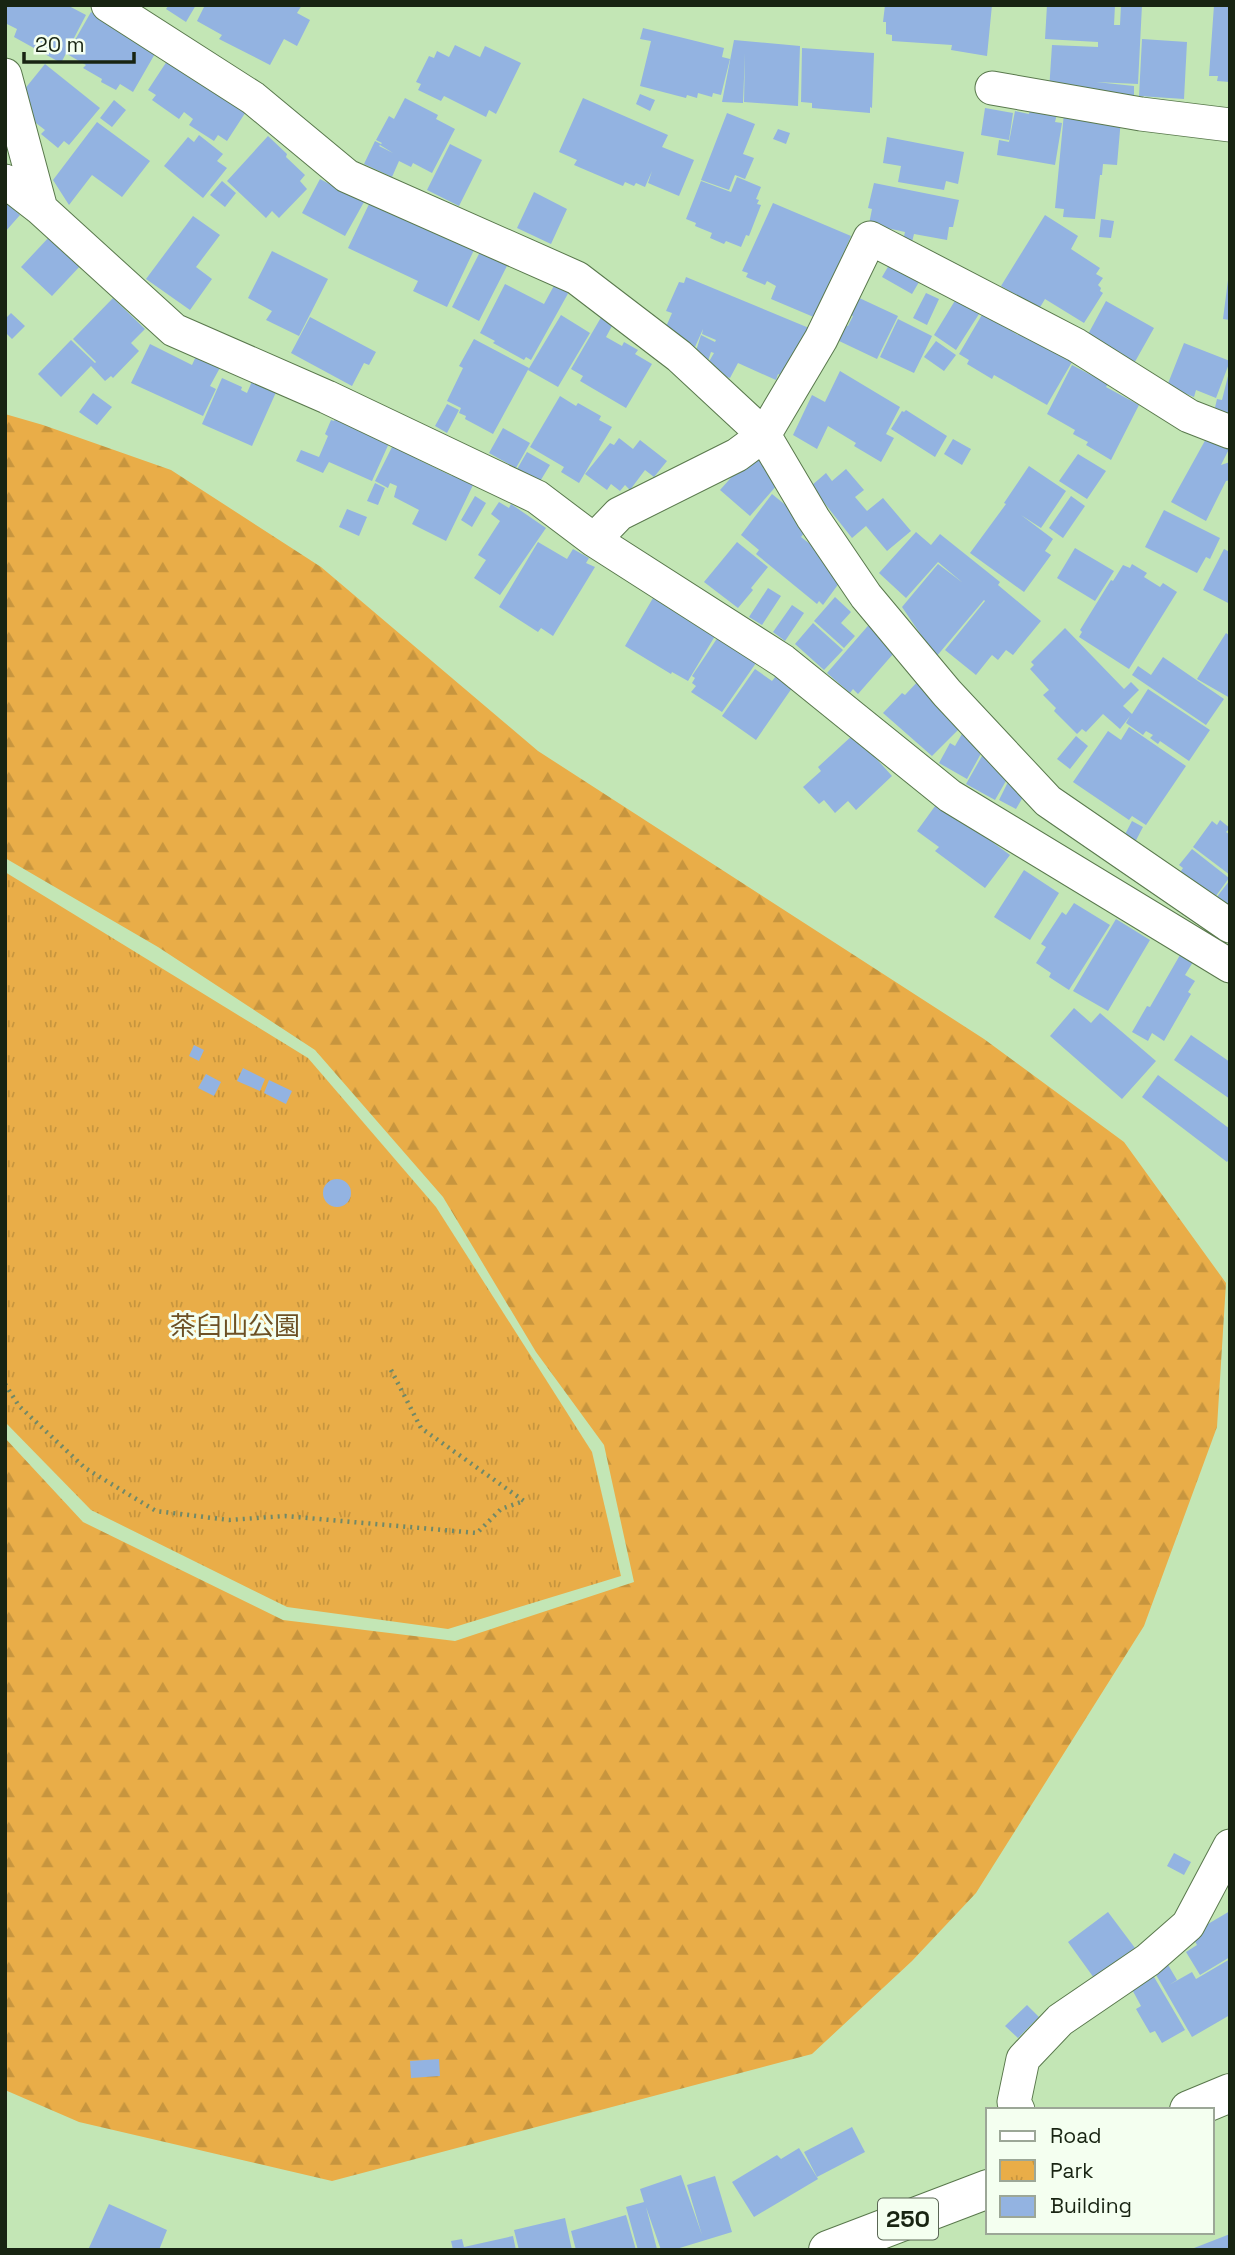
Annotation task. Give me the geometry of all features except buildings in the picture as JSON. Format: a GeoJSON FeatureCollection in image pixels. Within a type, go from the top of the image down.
{"type":"FeatureCollection","features":[{"type":"Feature","properties":{"kind":"highway"},"geometry":{"type":"LineString","coordinates":[[1194,2108],[1230,2093]]}},
{"type":"Feature","properties":{"kind":"highway","name":"250"},"geometry":{"type":"LineString","coordinates":[[828,2250],[986,2190]]}},
{"type":"Feature","properties":{"kind":"street"},"geometry":{"type":"LineString","coordinates":[[108,5],[253,98],[347,176],[577,278],[679,356],[764,435],[813,518],[866,596],[947,693],[1048,801],[1230,926]]}},
{"type":"Feature","properties":{"kind":"street"},"geometry":{"type":"LineString","coordinates":[[5,75],[41,209]]}},
{"type":"Feature","properties":{"kind":"street"},"geometry":{"type":"LineString","coordinates":[[992,88],[1141,114],[1230,125]]}},
{"type":"Feature","properties":{"kind":"street"},"geometry":{"type":"LineString","coordinates":[[5,181],[41,209],[174,330],[327,397],[537,496],[594,540],[783,661],[950,796],[1230,966]]}},
{"type":"Feature","properties":{"kind":"street"},"geometry":{"type":"LineString","coordinates":[[594,540],[619,514],[737,455],[764,435],[821,339],[870,238],[1076,345],[1189,416],[1230,432]]}},
{"type":"Feature","properties":{"kind":"street"},"geometry":{"type":"LineString","coordinates":[[1017,2108],[1014,2102],[1023,2059],[1060,2020],[1148,1960],[1188,1925],[1230,1846]]}},
{"type":"Feature","properties":{"kind":"path"},"geometry":{"type":"LineString","coordinates":[[5,1384],[19,1406],[85,1468],[156,1511],[229,1520],[285,1516],[477,1532],[500,1509],[524,1501],[421,1428],[389,1366]]}},
{"type":"Feature","properties":{"kind":"green space"},"geometry":{"type":"Polygon","coordinates":[[[5,414],[171,470],[321,567],[538,751],[984,1039],[1124,1142],[1226,1283],[1217,1427],[1144,1626],[976,1893],[912,1961],[812,2054],[332,2181],[79,2122],[5,2090],[5,1438],[83,1522],[283,1620],[455,1641],[634,1582],[604,1445],[536,1352],[443,1197],[315,1050],[158,947],[5,858],[5,414]]]}},
{"type":"Feature","properties":{"kind":"green space","name":"茶臼山公園"},"geometry":{"type":"Polygon","coordinates":[[[5,872],[308,1058],[436,1207],[592,1452],[621,1576],[448,1629],[287,1607],[91,1510],[5,1422],[5,872]]]}}]}
